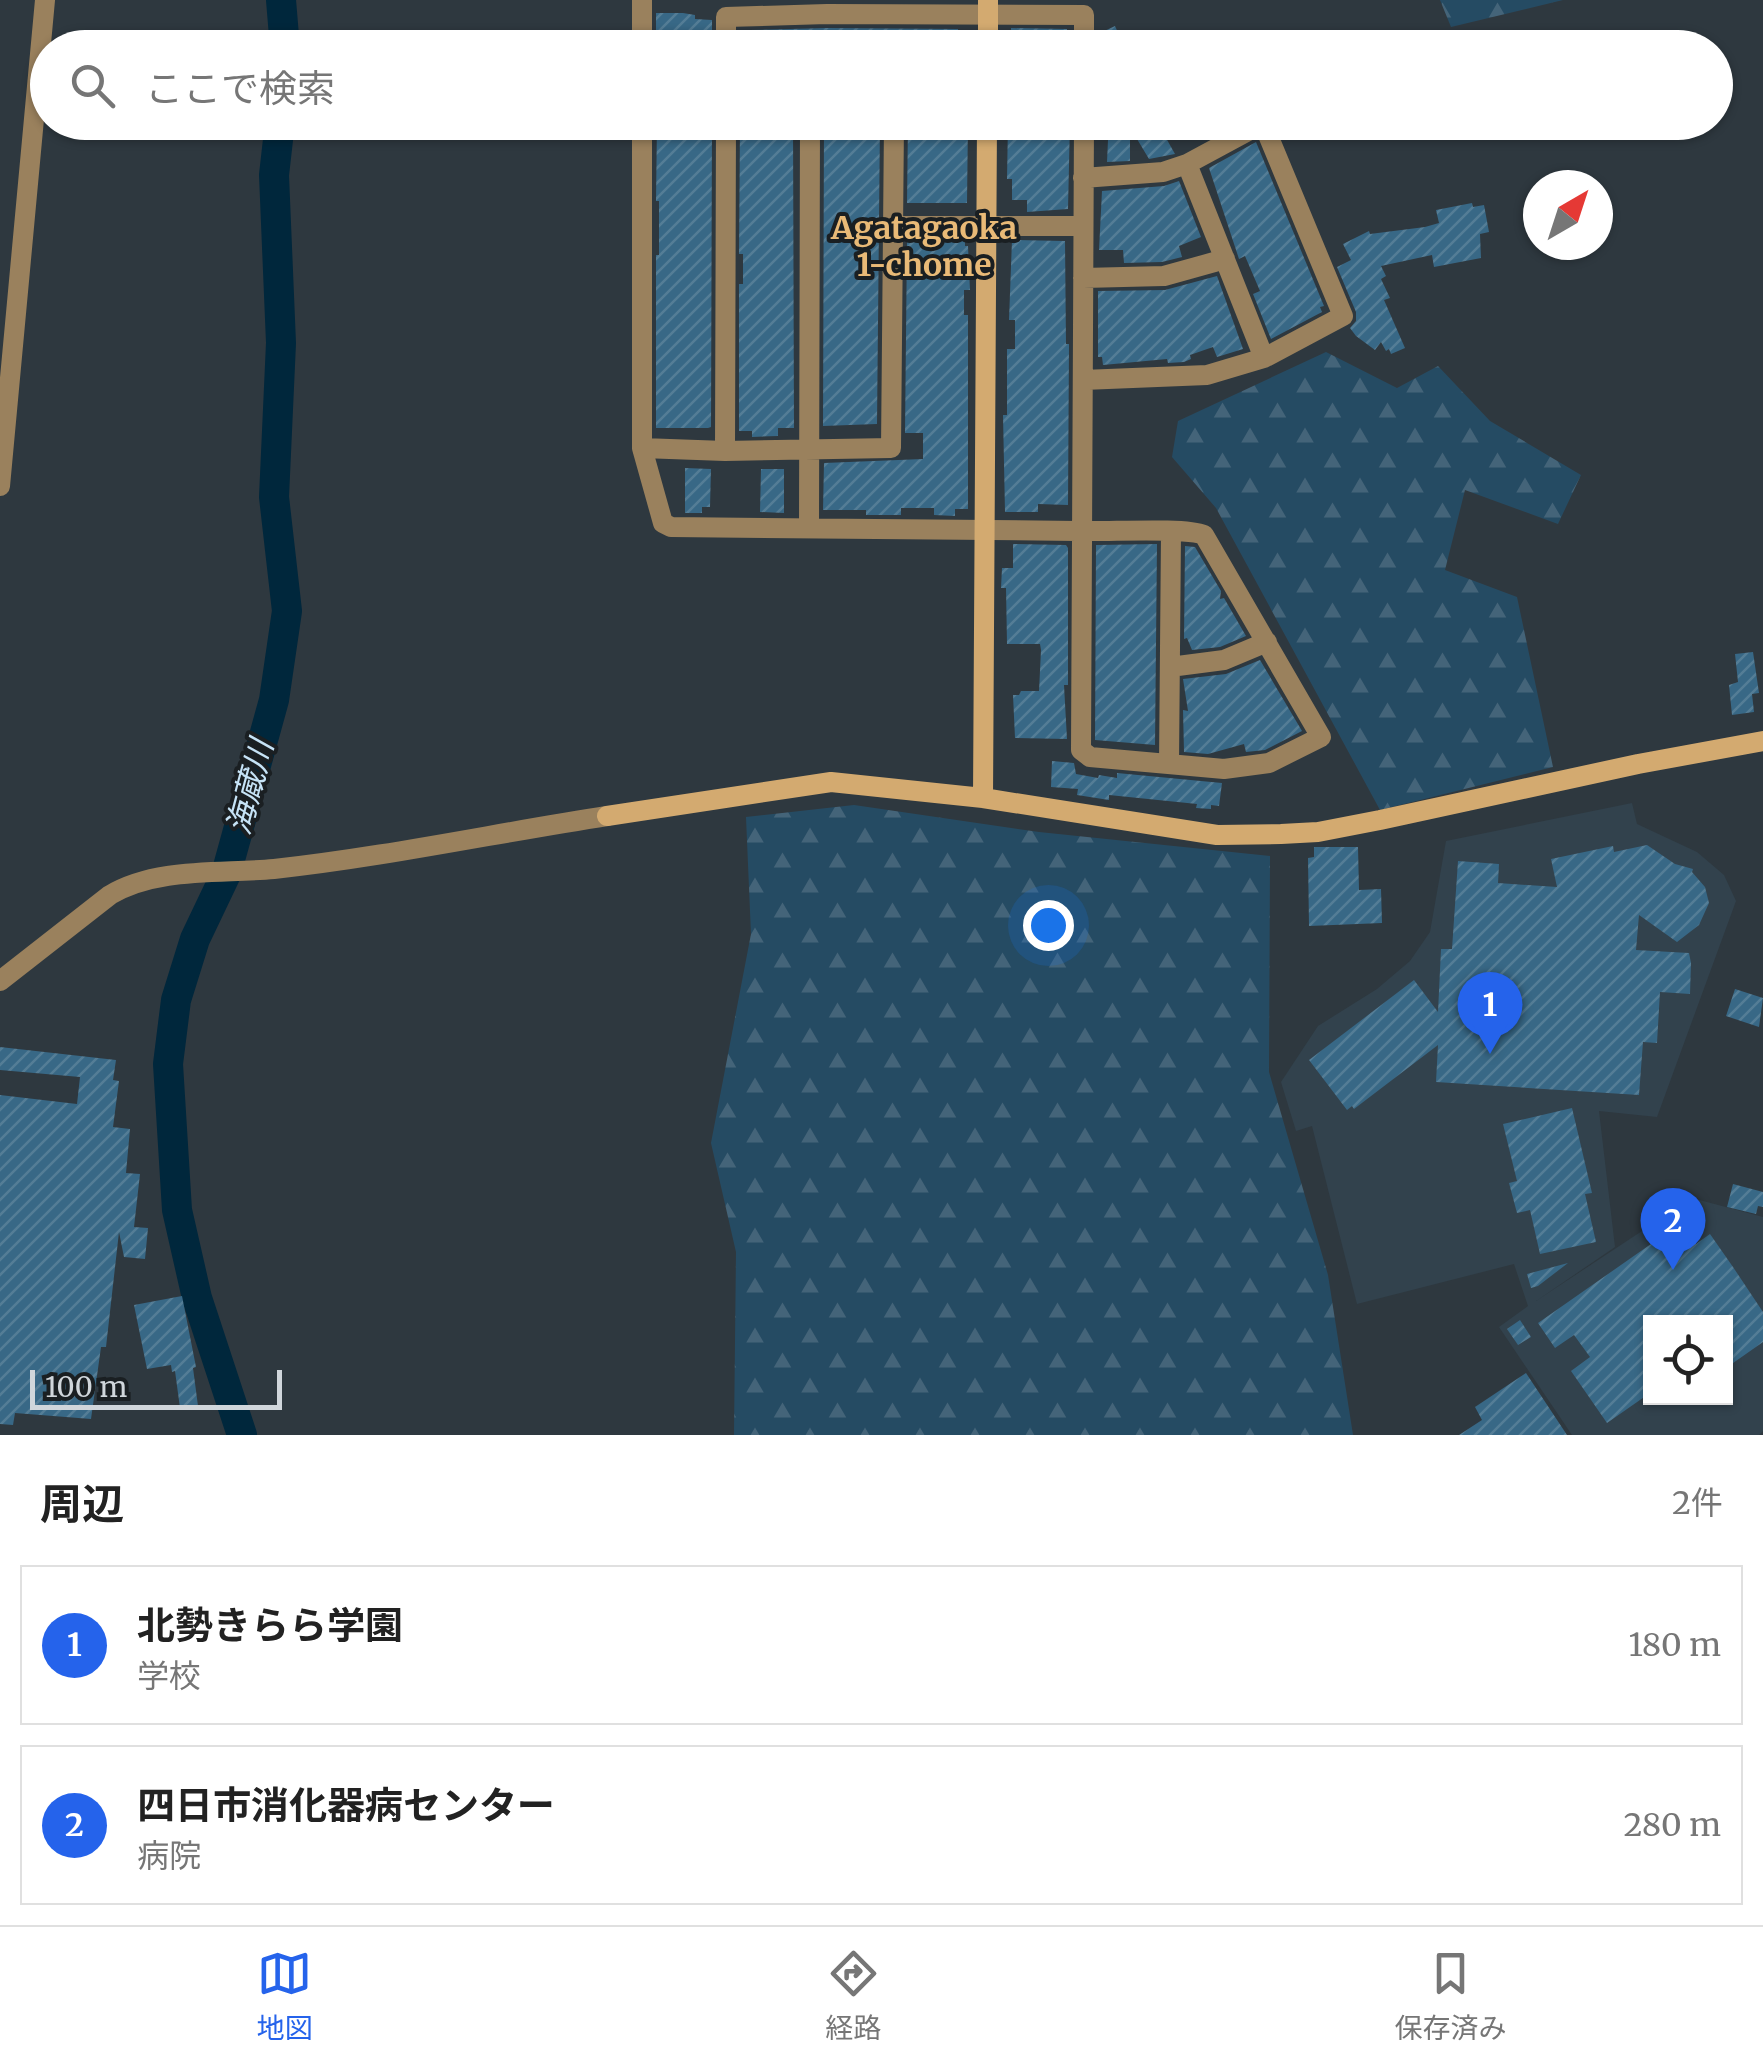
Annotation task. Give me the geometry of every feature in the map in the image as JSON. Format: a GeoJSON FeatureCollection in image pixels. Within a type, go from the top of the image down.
{"type":"FeatureCollection","features":[{"type":"Feature","properties":{"kind":"street"},"geometry":{"type":"LineString","coordinates":[[43,30],[46,0]]}},
{"type":"Feature","properties":{"kind":"street"},"geometry":{"type":"LineString","coordinates":[[642,0],[642,30]]}},
{"type":"Feature","properties":{"kind":"street"},"geometry":{"type":"LineString","coordinates":[[726,30],[726,18],[814,8],[988,7],[1084,16],[1084,30]]}},
{"type":"Feature","properties":{"kind":"street"},"geometry":{"type":"LineString","coordinates":[[0,486],[33,140]]}},
{"type":"Feature","properties":{"kind":"street"},"geometry":{"type":"LineString","coordinates":[[642,140],[642,448],[663,523],[672,527],[809,528],[985,530],[1080,531],[1170,532],[1204,535],[1322,737],[1287,756],[1224,770],[1090,757],[1080,750],[1080,531],[1084,140]]}},
{"type":"Feature","properties":{"kind":"street"},"geometry":{"type":"LineString","coordinates":[[725,451],[726,140]]}},
{"type":"Feature","properties":{"kind":"street"},"geometry":{"type":"LineString","coordinates":[[809,528],[810,140]]}},
{"type":"Feature","properties":{"kind":"street"},"geometry":{"type":"LineString","coordinates":[[642,448],[891,448],[894,140]]}},
{"type":"Feature","properties":{"kind":"street"},"geometry":{"type":"LineString","coordinates":[[983,798],[987,140]]}},
{"type":"Feature","properties":{"kind":"street"},"geometry":{"type":"LineString","coordinates":[[1083,178],[1151,174],[1188,164],[1232,140]]}},
{"type":"Feature","properties":{"kind":"street"},"geometry":{"type":"LineString","coordinates":[[1083,380],[1207,375],[1264,358],[1343,316],[1270,140]]}},
{"type":"Feature","properties":{"kind":"street"},"geometry":{"type":"LineString","coordinates":[[1188,164],[1264,358]]}},
{"type":"Feature","properties":{"kind":"street"},"geometry":{"type":"LineString","coordinates":[[893,226],[1083,226]]}},
{"type":"Feature","properties":{"kind":"street"},"geometry":{"type":"LineString","coordinates":[[1083,278],[1164,276],[1225,259]]}},
{"type":"Feature","properties":{"kind":"street"},"geometry":{"type":"LineString","coordinates":[[1169,764],[1170,532]]}},
{"type":"Feature","properties":{"kind":"street"},"geometry":{"type":"LineString","coordinates":[[1170,667],[1213,663],[1266,642]]}},
{"type":"Feature","properties":{"kind":"street"},"geometry":{"type":"LineString","coordinates":[[0,982],[119,890],[143,880],[268,869],[831,782],[983,798],[1217,835],[1318,832],[1763,741]]}},
{"type":"Feature","properties":{"kind":"shaded area"},"geometry":{"type":"Polygon","coordinates":[[[1632,803],[1637,824],[1697,852],[1724,875],[1736,901],[1657,1117],[1599,1111],[1615,1247],[1536,1301],[1692,1198],[1763,1217],[1763,1431],[1759,1435],[1572,1435],[1499,1327],[1528,1306],[1514,1264],[1357,1304],[1312,1126],[1296,1131],[1281,1082],[1318,1026],[1377,989],[1410,961],[1430,932],[1446,841],[1632,803]]]}},
{"type":"Feature","properties":{"kind":"green space"},"geometry":{"type":"Polygon","coordinates":[[[1440,0],[1563,0],[1451,27],[1440,0]]]}},
{"type":"Feature","properties":{"kind":"green space"},"geometry":{"type":"Polygon","coordinates":[[[1326,352],[1397,388],[1438,366],[1490,421],[1581,475],[1558,524],[1465,490],[1445,570],[1517,597],[1553,767],[1380,810],[1216,508],[1172,457],[1178,421],[1326,352]]]}},
{"type":"Feature","properties":{"kind":"green space"},"geometry":{"type":"Polygon","coordinates":[[[854,805],[1039,832],[1270,856],[1269,1072],[1328,1275],[1353,1435],[734,1435],[736,1252],[711,1143],[751,934],[746,817],[854,805]]]}},
{"type":"Feature","properties":{"kind":"building"},"geometry":{"type":"Polygon","coordinates":[[[656,13],[683,13],[695,15],[695,19],[712,20],[712,30],[656,30],[656,13]]]}},
{"type":"Feature","properties":{"kind":"building"},"geometry":{"type":"Polygon","coordinates":[[[827,28],[958,29],[958,30],[750,30],[827,28]]]}},
{"type":"Feature","properties":{"kind":"building"},"geometry":{"type":"Polygon","coordinates":[[[1011,28],[1067,29],[1067,30],[1011,28]]]}},
{"type":"Feature","properties":{"kind":"building"},"geometry":{"type":"Polygon","coordinates":[[[657,140],[712,140],[708,428],[656,428],[657,140]]]}},
{"type":"Feature","properties":{"kind":"building"},"geometry":{"type":"Polygon","coordinates":[[[740,140],[793,140],[794,428],[778,428],[778,436],[752,437],[752,431],[739,431],[739,284],[743,284],[743,254],[739,254],[740,140]]]}},
{"type":"Feature","properties":{"kind":"building"},"geometry":{"type":"Polygon","coordinates":[[[824,140],[880,140],[877,424],[823,426],[824,140]]]}},
{"type":"Feature","properties":{"kind":"building"},"geometry":{"type":"Polygon","coordinates":[[[908,140],[968,140],[967,203],[907,203],[908,140]]]}},
{"type":"Feature","properties":{"kind":"building"},"geometry":{"type":"Polygon","coordinates":[[[1008,140],[1070,140],[1068,209],[1027,212],[1027,200],[1012,200],[1012,179],[1007,179],[1008,140]]]}},
{"type":"Feature","properties":{"kind":"building"},"geometry":{"type":"Polygon","coordinates":[[[1108,140],[1130,140],[1130,161],[1107,162],[1108,140]]]}},
{"type":"Feature","properties":{"kind":"building"},"geometry":{"type":"Polygon","coordinates":[[[1138,140],[1167,140],[1175,154],[1149,159],[1138,140]]]}},
{"type":"Feature","properties":{"kind":"building"},"geometry":{"type":"Polygon","coordinates":[[[1256,142],[1324,306],[1320,307],[1322,312],[1271,339],[1253,294],[1260,291],[1245,256],[1239,259],[1209,168],[1256,142]]]}},
{"type":"Feature","properties":{"kind":"building"},"geometry":{"type":"Polygon","coordinates":[[[1179,181],[1201,237],[1179,246],[1182,257],[1124,263],[1123,250],[1099,250],[1102,191],[1164,186],[1179,181]]]}},
{"type":"Feature","properties":{"kind":"building"},"geometry":{"type":"Polygon","coordinates":[[[1472,203],[1473,207],[1484,205],[1489,232],[1480,234],[1481,258],[1434,267],[1432,255],[1381,266],[1386,276],[1381,279],[1390,298],[1384,300],[1405,348],[1391,354],[1381,342],[1375,350],[1356,336],[1350,328],[1356,321],[1356,312],[1337,267],[1351,260],[1343,244],[1369,231],[1370,234],[1439,223],[1436,210],[1472,203]]]}},
{"type":"Feature","properties":{"kind":"building"},"geometry":{"type":"Polygon","coordinates":[[[907,240],[965,240],[968,246],[970,290],[964,290],[964,315],[968,315],[968,509],[955,509],[955,516],[934,515],[934,508],[901,508],[901,515],[823,510],[824,463],[923,459],[923,433],[905,433],[907,240]]]}},
{"type":"Feature","properties":{"kind":"building"},"geometry":{"type":"Polygon","coordinates":[[[1012,240],[1065,241],[1068,505],[1038,504],[1038,512],[1005,512],[1003,415],[1007,415],[1007,349],[1015,349],[1015,320],[1009,320],[1012,240]]]}},
{"type":"Feature","properties":{"kind":"building"},"geometry":{"type":"Polygon","coordinates":[[[1217,276],[1243,349],[1217,357],[1213,347],[1190,355],[1191,359],[1184,362],[1168,363],[1167,359],[1103,365],[1102,357],[1098,357],[1098,291],[1165,290],[1217,276]]]}},
{"type":"Feature","properties":{"kind":"building"},"geometry":{"type":"Polygon","coordinates":[[[685,468],[711,469],[710,507],[702,507],[702,513],[685,513],[685,468]]]}},
{"type":"Feature","properties":{"kind":"building"},"geometry":{"type":"Polygon","coordinates":[[[761,469],[784,469],[784,513],[760,512],[761,469]]]}},
{"type":"Feature","properties":{"kind":"building"},"geometry":{"type":"Polygon","coordinates":[[[1013,544],[1068,548],[1068,685],[1064,685],[1067,739],[1015,738],[1013,695],[1039,691],[1041,650],[1040,644],[1007,644],[1002,568],[1013,568],[1013,544]]]}},
{"type":"Feature","properties":{"kind":"building"},"geometry":{"type":"Polygon","coordinates":[[[1157,544],[1155,745],[1095,740],[1096,545],[1157,544]]]}},
{"type":"Feature","properties":{"kind":"building"},"geometry":{"type":"Polygon","coordinates":[[[1185,546],[1195,547],[1221,591],[1220,599],[1224,598],[1246,636],[1220,647],[1192,650],[1187,638],[1184,639],[1185,546]]]}},
{"type":"Feature","properties":{"kind":"building"},"geometry":{"type":"Polygon","coordinates":[[[1753,652],[1759,693],[1752,694],[1754,712],[1732,715],[1729,685],[1738,682],[1735,654],[1753,652]]]}},
{"type":"Feature","properties":{"kind":"building"},"geometry":{"type":"Polygon","coordinates":[[[1260,660],[1302,731],[1265,750],[1246,752],[1244,744],[1208,754],[1184,752],[1183,710],[1188,711],[1183,679],[1226,674],[1260,660]]]}},
{"type":"Feature","properties":{"kind":"building"},"geometry":{"type":"Polygon","coordinates":[[[1052,761],[1074,763],[1076,774],[1098,778],[1117,778],[1117,773],[1222,783],[1219,806],[1196,808],[1197,804],[1077,795],[1078,789],[1051,787],[1052,761]]]}},
{"type":"Feature","properties":{"kind":"building"},"geometry":{"type":"Polygon","coordinates":[[[1647,845],[1675,864],[1693,869],[1705,887],[1709,903],[1699,925],[1677,942],[1639,915],[1636,950],[1689,953],[1691,963],[1690,994],[1660,992],[1657,1043],[1643,1042],[1639,1095],[1436,1082],[1438,1045],[1354,1109],[1352,1106],[1347,1110],[1309,1060],[1414,980],[1438,1012],[1441,949],[1452,949],[1458,861],[1499,864],[1498,883],[1557,887],[1551,859],[1613,846],[1614,852],[1647,845]]]}},
{"type":"Feature","properties":{"kind":"building"},"geometry":{"type":"Polygon","coordinates":[[[1314,847],[1358,847],[1359,890],[1381,889],[1382,923],[1309,926],[1308,858],[1314,857],[1314,847]]]}},
{"type":"Feature","properties":{"kind":"building"},"geometry":{"type":"Polygon","coordinates":[[[1735,989],[1763,998],[1759,1027],[1726,1016],[1735,989]]]}},
{"type":"Feature","properties":{"kind":"building"},"geometry":{"type":"Polygon","coordinates":[[[0,1047],[116,1060],[113,1080],[119,1081],[113,1127],[130,1129],[126,1173],[140,1174],[134,1227],[148,1228],[145,1259],[124,1257],[119,1232],[106,1347],[101,1347],[91,1419],[15,1413],[13,1425],[0,1424],[0,1095],[77,1104],[80,1077],[0,1070],[0,1047]]]}},
{"type":"Feature","properties":{"kind":"building"},"geometry":{"type":"Polygon","coordinates":[[[1572,1108],[1592,1193],[1585,1194],[1596,1242],[1540,1254],[1530,1210],[1517,1213],[1509,1183],[1517,1181],[1503,1124],[1572,1108]]]}},
{"type":"Feature","properties":{"kind":"building"},"geometry":{"type":"Polygon","coordinates":[[[1733,1184],[1763,1192],[1763,1207],[1758,1206],[1756,1214],[1727,1207],[1733,1184]]]}},
{"type":"Feature","properties":{"kind":"building"},"geometry":{"type":"Polygon","coordinates":[[[1681,1223],[1696,1244],[1710,1234],[1733,1267],[1763,1312],[1763,1342],[1733,1363],[1733,1315],[1643,1315],[1643,1398],[1607,1423],[1571,1371],[1590,1357],[1574,1335],[1555,1348],[1538,1323],[1681,1223]]]}},
{"type":"Feature","properties":{"kind":"building"},"geometry":{"type":"Polygon","coordinates":[[[1568,1263],[1538,1286],[1531,1288],[1527,1274],[1568,1263]]]}},
{"type":"Feature","properties":{"kind":"building"},"geometry":{"type":"Polygon","coordinates":[[[182,1296],[196,1367],[193,1368],[198,1406],[180,1408],[171,1365],[147,1369],[134,1305],[182,1296]]]}},
{"type":"Feature","properties":{"kind":"building"},"geometry":{"type":"Polygon","coordinates":[[[1520,1320],[1531,1337],[1518,1345],[1507,1329],[1520,1320]]]}},
{"type":"Feature","properties":{"kind":"building"},"geometry":{"type":"Polygon","coordinates":[[[1526,1373],[1567,1435],[1459,1435],[1482,1420],[1475,1407],[1526,1373]]]}},
{"type":"Feature","properties":{"kind":"waterway","name":"海蔵川"},"geometry":{"type":"LineString","coordinates":[[281,0],[284,30]]}},
{"type":"Feature","properties":{"kind":"waterway","name":"海蔵川"},"geometry":{"type":"LineString","coordinates":[[242,1435],[197,1298],[177,1210],[168,1064],[176,1000],[195,939],[226,874],[274,700],[287,611],[274,497],[281,343],[274,175],[278,140]]}},
{"type":"Feature","properties":{"kind":"place","name":"北勢きらら学園"},"geometry":{"type":"Point","coordinates":[1490,1054]}},
{"type":"Feature","properties":{"kind":"place","name":"四日市消化器病センター"},"geometry":{"type":"Point","coordinates":[1673,1270]}},
{"type":"Feature","properties":{"kind":"district","name":"Agatagaoka 1-chome"},"geometry":{"type":"Point","coordinates":[924,246]}}]}
